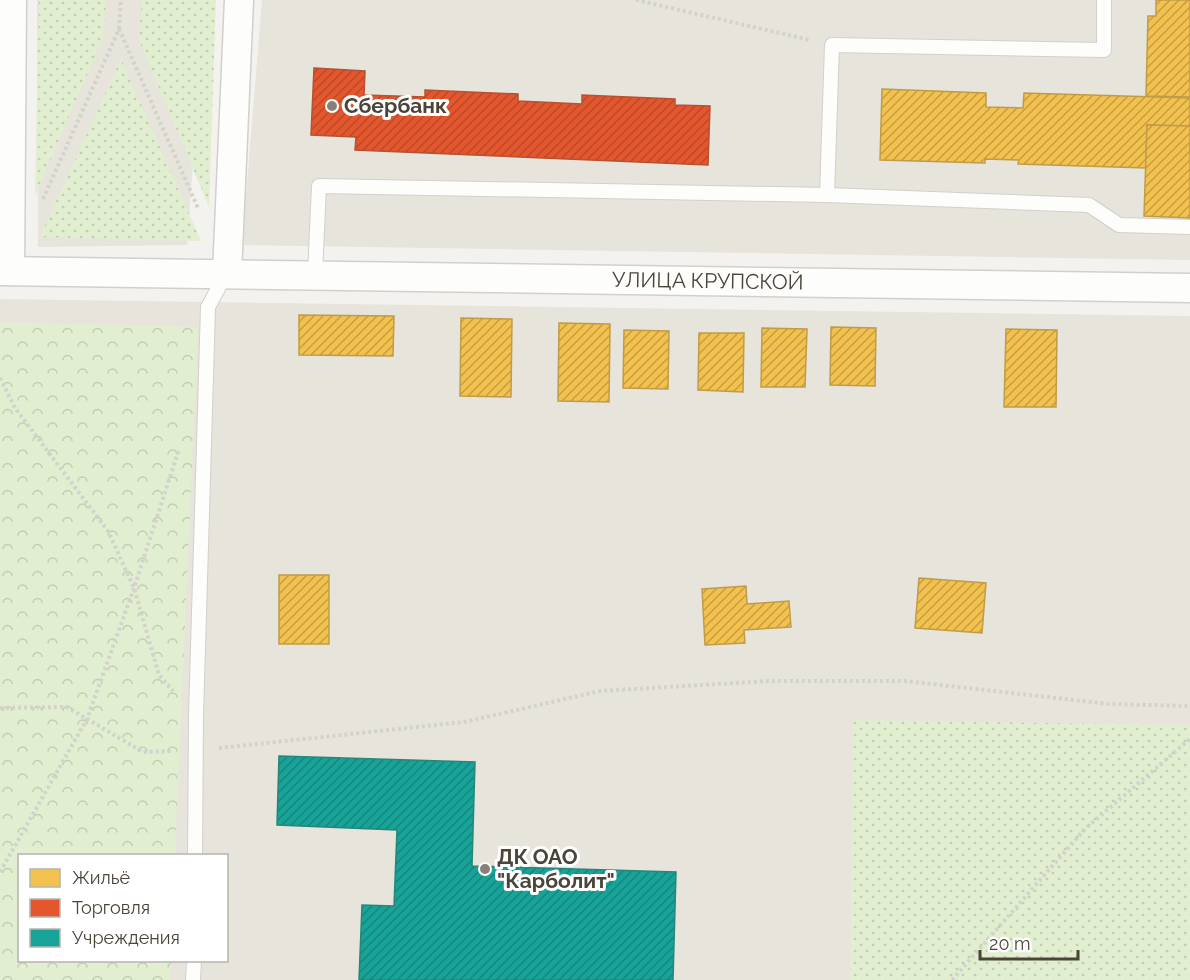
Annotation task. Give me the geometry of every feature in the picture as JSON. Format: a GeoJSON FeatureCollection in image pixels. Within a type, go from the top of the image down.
{"type":"FeatureCollection","features":[{"type":"Feature","properties":{"kind":"street"},"geometry":{"type":"LineString","coordinates":[[5,271],[12,0]]}},
{"type":"Feature","properties":{"kind":"street"},"geometry":{"type":"LineString","coordinates":[[226,274],[239,0]]}},
{"type":"Feature","properties":{"kind":"street","name":"УЛИЦА КРУПСКОЙ"},"geometry":{"type":"LineString","coordinates":[[5,271],[1190,288]]}},
{"type":"Feature","properties":{"kind":"lane"},"geometry":{"type":"LineString","coordinates":[[827,195],[831,45],[1104,50],[1104,0]]}},
{"type":"Feature","properties":{"kind":"lane"},"geometry":{"type":"LineString","coordinates":[[315,274],[319,186],[827,195],[1089,205],[1119,225],[1190,227]]}},
{"type":"Feature","properties":{"kind":"lane"},"geometry":{"type":"LineString","coordinates":[[195,854],[196,716],[208,307],[226,274]]}},
{"type":"Feature","properties":{"kind":"lane"},"geometry":{"type":"LineString","coordinates":[[193,980],[194,962]]}},
{"type":"Feature","properties":{"kind":"path"},"geometry":{"type":"LineString","coordinates":[[39,208],[119,28],[121,0]]}},
{"type":"Feature","properties":{"kind":"path"},"geometry":{"type":"LineString","coordinates":[[636,0],[831,45]]}},
{"type":"Feature","properties":{"kind":"path"},"geometry":{"type":"LineString","coordinates":[[119,28],[199,210]]}},
{"type":"Feature","properties":{"kind":"path"},"geometry":{"type":"LineString","coordinates":[[0,378],[15,408],[108,531],[134,588],[159,675],[196,716]]}},
{"type":"Feature","properties":{"kind":"path"},"geometry":{"type":"LineString","coordinates":[[0,872],[87,719],[134,588],[181,442]]}},
{"type":"Feature","properties":{"kind":"path"},"geometry":{"type":"LineString","coordinates":[[0,708],[67,707],[143,752],[196,750],[464,722],[600,691],[769,681],[905,681],[1109,704],[1190,706]]}},
{"type":"Feature","properties":{"kind":"path"},"geometry":{"type":"LineString","coordinates":[[952,980],[1085,829],[1190,739]]}},
{"type":"Feature","properties":{"kind":"shaded area"},"geometry":{"type":"Polygon","coordinates":[[[37,0],[205,0],[187,245],[38,247],[37,0]]]}},
{"type":"Feature","properties":{"kind":"shaded area"},"geometry":{"type":"Polygon","coordinates":[[[262,0],[1190,0],[1190,260],[242,245],[262,0]]]}},
{"type":"Feature","properties":{"kind":"shaded area"},"geometry":{"type":"Polygon","coordinates":[[[0,299],[1190,316],[1190,980],[0,980],[0,299]]]}},
{"type":"Feature","properties":{"kind":"green space"},"geometry":{"type":"Polygon","coordinates":[[[39,0],[106,0],[103,38],[35,195],[39,0]]]}},
{"type":"Feature","properties":{"kind":"green space"},"geometry":{"type":"Polygon","coordinates":[[[142,0],[216,0],[209,207],[139,40],[142,0]]]}},
{"type":"Feature","properties":{"kind":"green space"},"geometry":{"type":"Polygon","coordinates":[[[121,59],[201,241],[40,237],[121,59]]]}},
{"type":"Feature","properties":{"kind":"green space"},"geometry":{"type":"Polygon","coordinates":[[[0,322],[198,327],[175,854],[18,854],[18,962],[171,962],[170,980],[0,980],[0,322]]]}},
{"type":"Feature","properties":{"kind":"green space"},"geometry":{"type":"Polygon","coordinates":[[[853,720],[1190,725],[1190,980],[850,980],[853,720]]]}},
{"type":"Feature","properties":{"kind":"building: Жильё"},"geometry":{"type":"Polygon","coordinates":[[[1156,0],[1190,0],[1190,97],[1146,96],[1148,16],[1156,16],[1156,0]]]}},
{"type":"Feature","properties":{"kind":"building: Жильё"},"geometry":{"type":"Polygon","coordinates":[[[882,89],[986,93],[986,107],[1023,108],[1024,93],[1190,98],[1190,126],[1147,125],[1146,168],[1018,164],[1019,160],[985,159],[985,163],[880,160],[882,89]]]}},
{"type":"Feature","properties":{"kind":"building: Жильё"},"geometry":{"type":"Polygon","coordinates":[[[1147,125],[1190,126],[1190,218],[1144,216],[1147,125]]]}},
{"type":"Feature","properties":{"kind":"building: Жильё"},"geometry":{"type":"Polygon","coordinates":[[[299,315],[394,316],[393,356],[299,355],[299,315]]]}},
{"type":"Feature","properties":{"kind":"building: Жильё"},"geometry":{"type":"Polygon","coordinates":[[[461,318],[512,319],[511,397],[460,396],[461,318]]]}},
{"type":"Feature","properties":{"kind":"building: Жильё"},"geometry":{"type":"Polygon","coordinates":[[[559,323],[610,324],[609,402],[558,401],[559,323]]]}},
{"type":"Feature","properties":{"kind":"building: Жильё"},"geometry":{"type":"Polygon","coordinates":[[[831,327],[876,328],[875,386],[830,385],[831,327]]]}},
{"type":"Feature","properties":{"kind":"building: Жильё"},"geometry":{"type":"Polygon","coordinates":[[[762,328],[807,329],[805,387],[761,387],[762,328]]]}},
{"type":"Feature","properties":{"kind":"building: Жильё"},"geometry":{"type":"Polygon","coordinates":[[[1006,329],[1057,330],[1056,407],[1004,407],[1006,329]]]}},
{"type":"Feature","properties":{"kind":"building: Жильё"},"geometry":{"type":"Polygon","coordinates":[[[624,330],[669,331],[668,389],[623,388],[624,330]]]}},
{"type":"Feature","properties":{"kind":"building: Жильё"},"geometry":{"type":"Polygon","coordinates":[[[699,333],[744,333],[743,392],[698,390],[699,333]]]}},
{"type":"Feature","properties":{"kind":"building: Жильё"},"geometry":{"type":"Polygon","coordinates":[[[279,575],[329,575],[329,644],[279,644],[279,575]]]}},
{"type":"Feature","properties":{"kind":"building: Жильё"},"geometry":{"type":"Polygon","coordinates":[[[919,578],[986,583],[982,633],[915,628],[919,578]]]}},
{"type":"Feature","properties":{"kind":"building: Жильё"},"geometry":{"type":"Polygon","coordinates":[[[746,586],[747,604],[789,601],[791,627],[744,630],[745,643],[705,645],[702,589],[746,586]]]}},
{"type":"Feature","properties":{"kind":"building: Торговля"},"geometry":{"type":"Polygon","coordinates":[[[314,68],[365,71],[364,95],[425,97],[425,90],[518,94],[518,101],[582,104],[582,95],[675,99],[675,105],[710,106],[708,165],[355,150],[356,137],[311,135],[314,68]]]}},
{"type":"Feature","properties":{"kind":"building: Учреждения","name":"ДК ОАО \"Карболит\""},"geometry":{"type":"Polygon","coordinates":[[[279,756],[475,762],[472,866],[676,872],[673,980],[359,980],[362,905],[394,906],[397,830],[277,825],[279,756]]]}},
{"type":"Feature","properties":{"kind":"place","name":"Сбербанк"},"geometry":{"type":"Point","coordinates":[332,106]}},
{"type":"Feature","properties":{"kind":"place","name":"ДК ОАО \"Карболит\""},"geometry":{"type":"Point","coordinates":[485,869]}}]}
